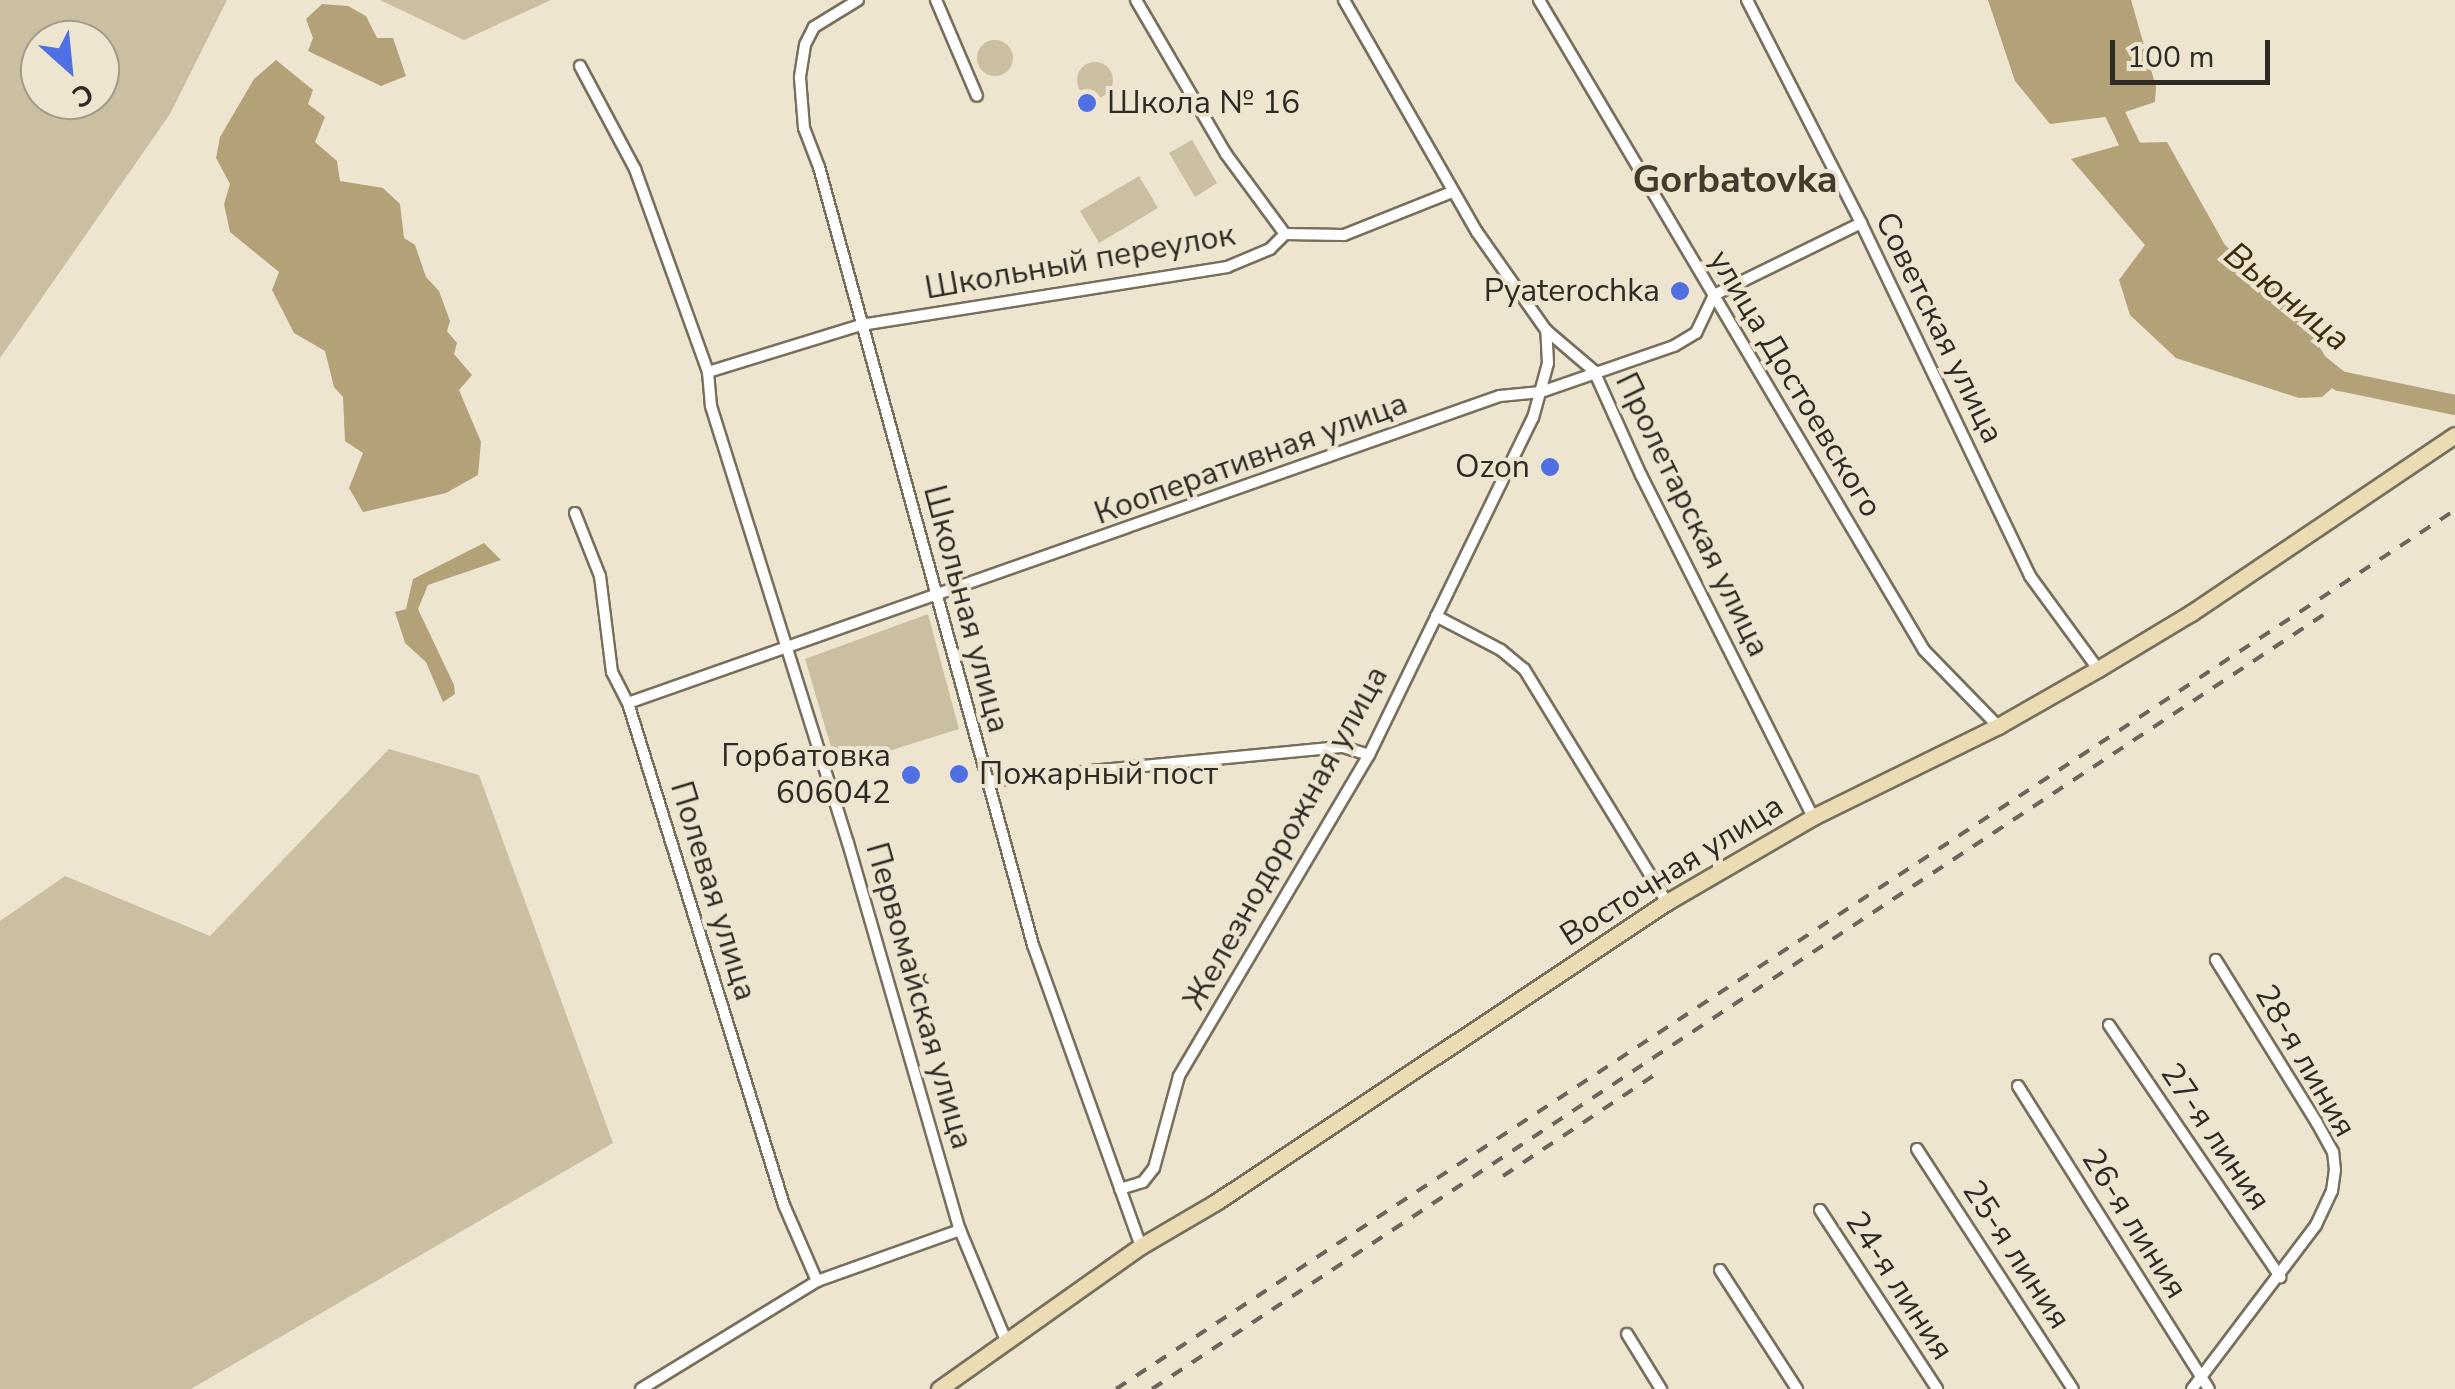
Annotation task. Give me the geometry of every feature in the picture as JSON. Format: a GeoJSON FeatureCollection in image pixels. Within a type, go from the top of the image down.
{"type":"FeatureCollection","features":[{"type":"Feature","properties":{"kind":"main road","name":"Восточная улица"},"geometry":{"type":"LineString","coordinates":[[939,1389],[1141,1246],[1216,1202],[1667,902],[1813,816],[1998,726],[2191,613],[2455,434]]}},
{"type":"Feature","properties":{"kind":"street","name":"Школьная улица"},"geometry":{"type":"LineString","coordinates":[[858,0],[814,28],[805,45],[800,104],[1033,945],[1141,1246]]}},
{"type":"Feature","properties":{"kind":"street"},"geometry":{"type":"LineString","coordinates":[[936,0],[976,96]]}},
{"type":"Feature","properties":{"kind":"street"},"geometry":{"type":"LineString","coordinates":[[1136,0],[1226,154],[1285,234],[1344,235],[1452,192]]}},
{"type":"Feature","properties":{"kind":"street","name":"Пролетарская улица"},"geometry":{"type":"LineString","coordinates":[[1344,0],[1452,192],[1546,330],[1594,371],[1641,475],[1813,816]]}},
{"type":"Feature","properties":{"kind":"street","name":"улица Достоевского"},"geometry":{"type":"LineString","coordinates":[[1539,0],[1924,650],[1998,726]]}},
{"type":"Feature","properties":{"kind":"street","name":"Советская улица"},"geometry":{"type":"LineString","coordinates":[[1747,0],[1861,223],[2030,576],[2098,668]]}},
{"type":"Feature","properties":{"kind":"street","name":"Первомайская улица"},"geometry":{"type":"LineString","coordinates":[[580,66],[635,169],[708,372],[710,406],[787,646],[960,1230],[1007,1343]]}},
{"type":"Feature","properties":{"kind":"street"},"geometry":{"type":"LineString","coordinates":[[1714,296],[1861,223]]}},
{"type":"Feature","properties":{"kind":"street","name":"Школьный переулок"},"geometry":{"type":"LineString","coordinates":[[708,372],[861,325],[1226,267],[1270,249],[1285,234]]}},
{"type":"Feature","properties":{"kind":"street","name":"Кооперативная улица"},"geometry":{"type":"LineString","coordinates":[[628,703],[1500,396],[1541,392],[1674,346],[1696,332],[1714,296]]}},
{"type":"Feature","properties":{"kind":"street","name":"Железнодорожная улица"},"geometry":{"type":"LineString","coordinates":[[1120,1189],[1144,1182],[1154,1168],[1180,1076],[1369,755],[1533,418],[1548,363],[1546,330]]}},
{"type":"Feature","properties":{"kind":"street","name":"Полевая улица"},"geometry":{"type":"LineString","coordinates":[[575,512],[600,576],[612,672],[628,703],[784,1205],[817,1282]]}},
{"type":"Feature","properties":{"kind":"street"},"geometry":{"type":"LineString","coordinates":[[1436,616],[1501,650],[1524,669],[1667,902]]}},
{"type":"Feature","properties":{"kind":"street"},"geometry":{"type":"LineString","coordinates":[[987,780],[1343,746],[1369,755]]}},
{"type":"Feature","properties":{"kind":"street","name":"28-я линия"},"geometry":{"type":"LineString","coordinates":[[2216,960],[2333,1152],[2332,1191],[2316,1225],[2280,1277]]}},
{"type":"Feature","properties":{"kind":"street","name":"27-я линия"},"geometry":{"type":"LineString","coordinates":[[2109,1025],[2280,1277]]}},
{"type":"Feature","properties":{"kind":"street","name":"26-я линия"},"geometry":{"type":"LineString","coordinates":[[2018,1086],[2209,1389]]}},
{"type":"Feature","properties":{"kind":"street","name":"25-я линия"},"geometry":{"type":"LineString","coordinates":[[1918,1149],[2073,1389]]}},
{"type":"Feature","properties":{"kind":"street","name":"24-я линия"},"geometry":{"type":"LineString","coordinates":[[1820,1210],[1938,1389]]}},
{"type":"Feature","properties":{"kind":"street"},"geometry":{"type":"LineString","coordinates":[[642,1389],[817,1282],[960,1230]]}},
{"type":"Feature","properties":{"kind":"street"},"geometry":{"type":"LineString","coordinates":[[1720,1270],[1797,1389]]}},
{"type":"Feature","properties":{"kind":"street"},"geometry":{"type":"LineString","coordinates":[[2192,1389],[2280,1277]]}},
{"type":"Feature","properties":{"kind":"street"},"geometry":{"type":"LineString","coordinates":[[1626,1334],[1661,1389]]}},
{"type":"Feature","properties":{"kind":"shaded area"},"geometry":{"type":"Polygon","coordinates":[[[0,0],[227,0],[170,114],[0,358],[0,0]]]}},
{"type":"Feature","properties":{"kind":"shaded area"},"geometry":{"type":"Polygon","coordinates":[[[380,0],[551,0],[464,40],[380,0]]]}},
{"type":"Feature","properties":{"kind":"shaded area"},"geometry":{"type":"Polygon","coordinates":[[[1988,0],[2131,0],[2156,87],[2155,102],[2113,116],[2050,124],[2015,81],[1988,0]]]}},
{"type":"Feature","properties":{"kind":"shaded area"},"geometry":{"type":"Polygon","coordinates":[[[322,4],[348,6],[366,16],[377,38],[393,38],[406,76],[381,86],[308,51],[313,38],[306,19],[322,4]]]}},
{"type":"Feature","properties":{"kind":"shaded area"},"geometry":{"type":"Polygon","coordinates":[[[995,40],[1008,45],[1013,58],[1008,71],[995,76],[982,71],[977,58],[982,45],[995,40]]]}},
{"type":"Feature","properties":{"kind":"shaded area"},"geometry":{"type":"Polygon","coordinates":[[[276,60],[313,90],[308,104],[325,117],[315,142],[337,161],[340,181],[383,188],[400,204],[404,238],[415,245],[426,277],[439,291],[450,321],[447,331],[457,343],[454,354],[472,375],[459,390],[481,442],[478,475],[446,493],[363,512],[349,488],[363,453],[345,441],[343,397],[334,387],[325,351],[294,333],[272,290],[279,272],[230,232],[224,204],[230,184],[216,158],[220,137],[254,79],[276,60]]]}},
{"type":"Feature","properties":{"kind":"shaded area"},"geometry":{"type":"Polygon","coordinates":[[[1095,62],[1108,67],[1113,80],[1108,93],[1095,98],[1082,93],[1077,80],[1082,67],[1095,62]]]}},
{"type":"Feature","properties":{"kind":"shaded area"},"geometry":{"type":"Polygon","coordinates":[[[1192,140],[1217,183],[1195,197],[1169,153],[1192,140]]]}},
{"type":"Feature","properties":{"kind":"shaded area"},"geometry":{"type":"Polygon","coordinates":[[[2167,142],[2225,245],[2295,306],[2340,381],[2322,397],[2299,398],[2176,358],[2130,315],[2119,280],[2145,245],[2071,159],[2127,143],[2167,142]]]}},
{"type":"Feature","properties":{"kind":"shaded area"},"geometry":{"type":"Polygon","coordinates":[[[1139,176],[1158,208],[1099,243],[1080,211],[1139,176]]]}},
{"type":"Feature","properties":{"kind":"shaded area"},"geometry":{"type":"Polygon","coordinates":[[[484,543],[501,560],[428,585],[418,609],[454,685],[455,694],[443,702],[426,662],[405,643],[395,612],[406,609],[413,579],[484,543]]]}},
{"type":"Feature","properties":{"kind":"shaded area"},"geometry":{"type":"Polygon","coordinates":[[[928,614],[959,729],[837,767],[805,659],[928,614]]]}},
{"type":"Feature","properties":{"kind":"shaded area"},"geometry":{"type":"Polygon","coordinates":[[[389,749],[479,775],[613,1143],[191,1389],[0,1389],[0,921],[65,876],[210,936],[389,749]]]}},
{"type":"Feature","properties":{"kind":"waterway","name":"Вьюница"},"geometry":{"type":"LineString","coordinates":[[2105,93],[2140,166]]}},
{"type":"Feature","properties":{"kind":"waterway","name":"Вьюница"},"geometry":{"type":"LineString","coordinates":[[2320,365],[2340,381],[2455,405]]}},
{"type":"Feature","properties":{"kind":"railway"},"geometry":{"type":"LineString","coordinates":[[1116,1389],[2455,510]]}},
{"type":"Feature","properties":{"kind":"railway"},"geometry":{"type":"LineString","coordinates":[[1152,1389],[2326,613]]}},
{"type":"Feature","properties":{"kind":"railway"},"geometry":{"type":"LineString","coordinates":[[1503,1176],[1662,1070]]}},
{"type":"Feature","properties":{"kind":"place","name":"Школа № 16"},"geometry":{"type":"Point","coordinates":[1087,103]}},
{"type":"Feature","properties":{"kind":"place","name":"Pyaterochka"},"geometry":{"type":"Point","coordinates":[1680,291]}},
{"type":"Feature","properties":{"kind":"place","name":"Ozon"},"geometry":{"type":"Point","coordinates":[1550,467]}},
{"type":"Feature","properties":{"kind":"place","name":"Пожарный пост"},"geometry":{"type":"Point","coordinates":[959,774]}},
{"type":"Feature","properties":{"kind":"place","name":"Горбатовка 606042"},"geometry":{"type":"Point","coordinates":[911,775]}},
{"type":"Feature","properties":{"kind":"district","name":"Gorbatovka"},"geometry":{"type":"Point","coordinates":[1735,180]}}]}
